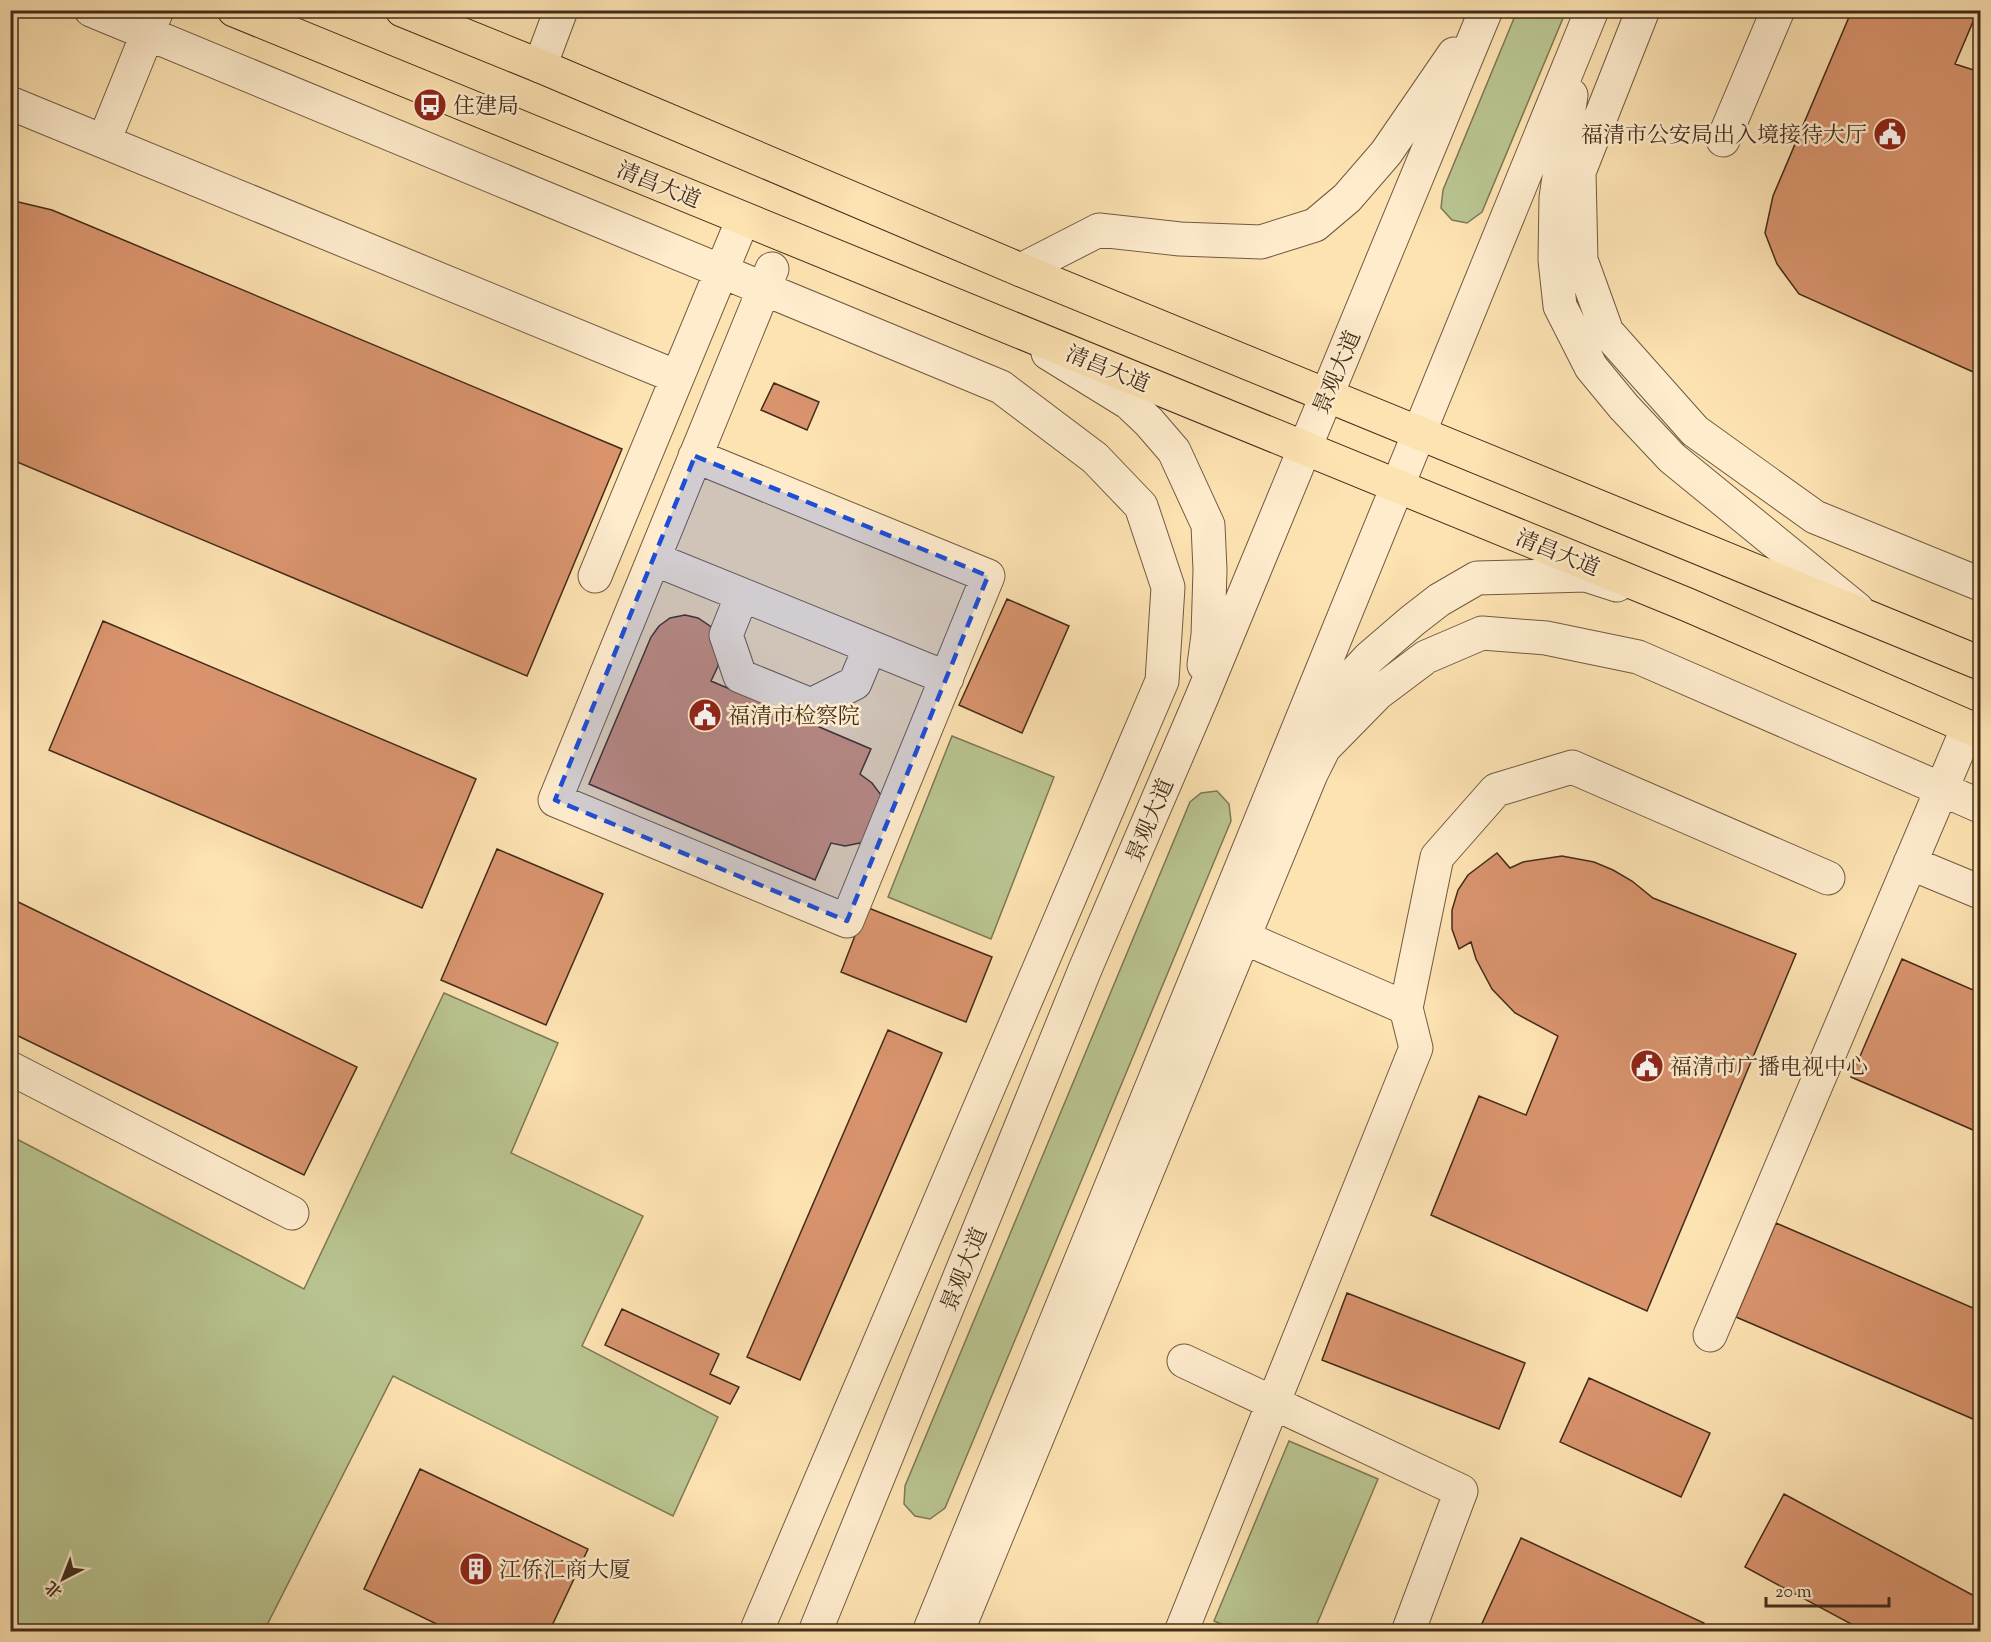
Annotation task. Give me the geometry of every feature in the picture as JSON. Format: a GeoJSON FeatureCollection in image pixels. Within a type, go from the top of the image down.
{"type":"FeatureCollection","features":[{"type":"Feature","properties":{"kind":"main road","name":"清昌大道"},"geometry":{"type":"LineString","coordinates":[[234,10],[1688,605],[1974,729]]}},
{"type":"Feature","properties":{"kind":"main road"},"geometry":{"type":"LineString","coordinates":[[402,10],[1022,270],[1980,663]]}},
{"type":"Feature","properties":{"kind":"street"},"geometry":{"type":"LineString","coordinates":[[91,10],[152,22],[721,271],[768,279],[1001,387],[1095,458],[1141,506],[1168,587],[1162,681],[756,1632]]}},
{"type":"Feature","properties":{"kind":"street"},"geometry":{"type":"LineString","coordinates":[[540,66],[561,10]]}},
{"type":"Feature","properties":{"kind":"street"},"geometry":{"type":"LineString","coordinates":[[1022,270],[1099,230],[1180,239],[1261,242],[1315,225],[1347,198],[1386,153],[1485,10]]}},
{"type":"Feature","properties":{"kind":"street","name":"景观大道"},"geometry":{"type":"LineString","coordinates":[[815,1632],[1086,967],[1201,699],[1485,10]]}},
{"type":"Feature","properties":{"kind":"street"},"geometry":{"type":"LineString","coordinates":[[1643,10],[1579,172],[1581,261],[1607,332],[1695,431],[1815,517],[1980,584]]}},
{"type":"Feature","properties":{"kind":"street"},"geometry":{"type":"LineString","coordinates":[[1723,140],[1778,10]]}},
{"type":"Feature","properties":{"kind":"street"},"geometry":{"type":"LineString","coordinates":[[104,141],[152,22]]}},
{"type":"Feature","properties":{"kind":"street"},"geometry":{"type":"LineString","coordinates":[[957,1632],[1230,932],[1293,741],[1586,24]]}},
{"type":"Feature","properties":{"kind":"street"},"geometry":{"type":"LineString","coordinates":[[1586,24],[1556,198],[1555,260],[1560,306],[1591,367],[1623,406],[1672,458],[1863,614]]}},
{"type":"Feature","properties":{"kind":"street"},"geometry":{"type":"LineString","coordinates":[[17,111],[104,141],[677,377]]}},
{"type":"Feature","properties":{"kind":"street"},"geometry":{"type":"LineString","coordinates":[[595,576],[743,219]]}},
{"type":"Feature","properties":{"kind":"street"},"geometry":{"type":"LineString","coordinates":[[695,456],[988,576],[847,921],[555,800],[695,456],[768,279]]}},
{"type":"Feature","properties":{"kind":"street"},"geometry":{"type":"LineString","coordinates":[[1003,325],[1129,403],[1174,451],[1208,525],[1210,570],[1208,635],[1201,699]]}},
{"type":"Feature","properties":{"kind":"street"},"geometry":{"type":"LineString","coordinates":[[654,559],[947,678]]}},
{"type":"Feature","properties":{"kind":"street"},"geometry":{"type":"LineString","coordinates":[[1293,741],[1369,658],[1439,600],[1477,578],[1586,575],[1688,605]]}},
{"type":"Feature","properties":{"kind":"street"},"geometry":{"type":"LineString","coordinates":[[742,595],[726,635],[740,675],[811,705],[855,683],[870,647]]}},
{"type":"Feature","properties":{"kind":"street"},"geometry":{"type":"LineString","coordinates":[[929,1632],[1230,932],[1324,748],[1378,693],[1426,657],[1482,633],[1546,638],[1638,657],[1980,806]]}},
{"type":"Feature","properties":{"kind":"street"},"geometry":{"type":"LineString","coordinates":[[1710,1335],[1910,863],[1974,729]]}},
{"type":"Feature","properties":{"kind":"street"},"geometry":{"type":"LineString","coordinates":[[1181,1632],[1416,1048],[1406,1008],[1437,857],[1496,790],[1572,767],[1828,878]]}},
{"type":"Feature","properties":{"kind":"street"},"geometry":{"type":"LineString","coordinates":[[1910,863],[1980,892]]}},
{"type":"Feature","properties":{"kind":"street"},"geometry":{"type":"LineString","coordinates":[[1230,932],[1406,1008]]}},
{"type":"Feature","properties":{"kind":"street"},"geometry":{"type":"LineString","coordinates":[[10,1068],[292,1213]]}},
{"type":"Feature","properties":{"kind":"street"},"geometry":{"type":"LineString","coordinates":[[1184,1362],[1461,1491],[1408,1632]]}},
{"type":"Feature","properties":{"kind":"highlighted area"},"geometry":{"type":"Polygon","coordinates":[[[695,456],[988,576],[847,921],[555,800],[695,456]]]}},
{"type":"Feature","properties":{"kind":"green space"},"geometry":{"type":"Polygon","coordinates":[[[1517,11],[1566,11],[1482,212],[1467,223],[1452,220],[1441,208],[1443,190],[1517,11]]]}},
{"type":"Feature","properties":{"kind":"green space"},"geometry":{"type":"Polygon","coordinates":[[[952,736],[1054,777],[991,939],[888,897],[952,736]]]}},
{"type":"Feature","properties":{"kind":"green space"},"geometry":{"type":"Polygon","coordinates":[[[1217,791],[1229,804],[1231,821],[945,1508],[930,1519],[915,1516],[904,1504],[905,1486],[1190,802],[1201,793],[1217,791]]]}},
{"type":"Feature","properties":{"kind":"green space"},"geometry":{"type":"Polygon","coordinates":[[[444,993],[558,1043],[511,1153],[643,1216],[582,1346],[718,1417],[673,1516],[393,1376],[264,1631],[11,1631],[11,1136],[304,1289],[444,993]]]}},
{"type":"Feature","properties":{"kind":"green space"},"geometry":{"type":"Polygon","coordinates":[[[1289,1441],[1378,1479],[1314,1631],[1238,1631],[1214,1621],[1289,1441]]]}},
{"type":"Feature","properties":{"kind":"building","name":"福清市公安局出入境接待大厅"},"geometry":{"type":"Polygon","coordinates":[[[1852,10],[1978,10],[1955,64],[1980,72],[1980,375],[1799,294],[1777,264],[1765,233],[1773,196],[1852,10]]]}},
{"type":"Feature","properties":{"kind":"building"},"geometry":{"type":"Polygon","coordinates":[[[10,200],[52,210],[622,449],[527,676],[10,459],[10,200]]]}},
{"type":"Feature","properties":{"kind":"building"},"geometry":{"type":"Polygon","coordinates":[[[774,383],[819,402],[807,430],[761,410],[774,383]]]}},
{"type":"Feature","properties":{"kind":"building"},"geometry":{"type":"Polygon","coordinates":[[[1007,599],[1069,626],[1022,733],[959,705],[1007,599]]]}},
{"type":"Feature","properties":{"kind":"building","name":"福清市检察院"},"geometry":{"type":"Polygon","coordinates":[[[685,615],[698,618],[710,626],[718,638],[720,652],[718,666],[711,681],[871,749],[860,774],[872,783],[881,795],[884,809],[872,835],[860,843],[845,846],[831,843],[815,880],[589,784],[651,637],[659,626],[670,618],[685,615]]]}},
{"type":"Feature","properties":{"kind":"building"},"geometry":{"type":"Polygon","coordinates":[[[103,621],[476,779],[422,908],[49,750],[103,621]]]}},
{"type":"Feature","properties":{"kind":"building"},"geometry":{"type":"Polygon","coordinates":[[[497,849],[603,894],[546,1025],[441,980],[497,849]]]}},
{"type":"Feature","properties":{"kind":"building","name":"福清市广播电视中心"},"geometry":{"type":"Polygon","coordinates":[[[1497,853],[1510,868],[1523,862],[1562,856],[1594,862],[1632,881],[1653,898],[1796,954],[1647,1311],[1431,1215],[1479,1096],[1526,1115],[1558,1036],[1515,1013],[1492,989],[1476,959],[1471,942],[1459,949],[1452,929],[1452,910],[1458,890],[1468,875],[1497,853]]]}},
{"type":"Feature","properties":{"kind":"building"},"geometry":{"type":"Polygon","coordinates":[[[10,898],[357,1067],[304,1175],[10,1032],[10,898]]]}},
{"type":"Feature","properties":{"kind":"building"},"geometry":{"type":"Polygon","coordinates":[[[866,907],[992,957],[966,1022],[841,972],[866,907]]]}},
{"type":"Feature","properties":{"kind":"building"},"geometry":{"type":"Polygon","coordinates":[[[1902,959],[1980,993],[1980,1133],[1851,1077],[1902,959]]]}},
{"type":"Feature","properties":{"kind":"building"},"geometry":{"type":"Polygon","coordinates":[[[888,1030],[942,1053],[800,1380],[747,1357],[888,1030]]]}},
{"type":"Feature","properties":{"kind":"building"},"geometry":{"type":"Polygon","coordinates":[[[1776,1223],[1980,1311],[1980,1422],[1736,1317],[1776,1223]]]}},
{"type":"Feature","properties":{"kind":"building"},"geometry":{"type":"Polygon","coordinates":[[[1347,1293],[1525,1363],[1499,1429],[1322,1360],[1347,1293]]]}},
{"type":"Feature","properties":{"kind":"building"},"geometry":{"type":"Polygon","coordinates":[[[622,1309],[719,1354],[710,1374],[739,1387],[730,1404],[605,1345],[622,1309]]]}},
{"type":"Feature","properties":{"kind":"building"},"geometry":{"type":"Polygon","coordinates":[[[1589,1378],[1710,1433],[1681,1497],[1560,1442],[1589,1378]]]}},
{"type":"Feature","properties":{"kind":"building","name":"江侨汇商大厦"},"geometry":{"type":"Polygon","coordinates":[[[420,1469],[588,1549],[549,1632],[453,1632],[364,1589],[420,1469]]]}},
{"type":"Feature","properties":{"kind":"building"},"geometry":{"type":"Polygon","coordinates":[[[1784,1494],[1980,1599],[1980,1632],[1866,1632],[1745,1567],[1784,1494]]]}},
{"type":"Feature","properties":{"kind":"building"},"geometry":{"type":"Polygon","coordinates":[[[1521,1538],[1704,1623],[1700,1632],[1488,1632],[1480,1628],[1521,1538]]]}},
{"type":"Feature","properties":{"kind":"place","name":"住建局"},"geometry":{"type":"Point","coordinates":[430,105]}},
{"type":"Feature","properties":{"kind":"place","name":"福清市公安局出入境接待大厅"},"geometry":{"type":"Point","coordinates":[1890,134]}},
{"type":"Feature","properties":{"kind":"place","name":"福清市检察院"},"geometry":{"type":"Point","coordinates":[705,715]}},
{"type":"Feature","properties":{"kind":"place","name":"福清市广播电视中心"},"geometry":{"type":"Point","coordinates":[1647,1066]}},
{"type":"Feature","properties":{"kind":"place","name":"江侨汇商大厦"},"geometry":{"type":"Point","coordinates":[476,1569]}}]}
